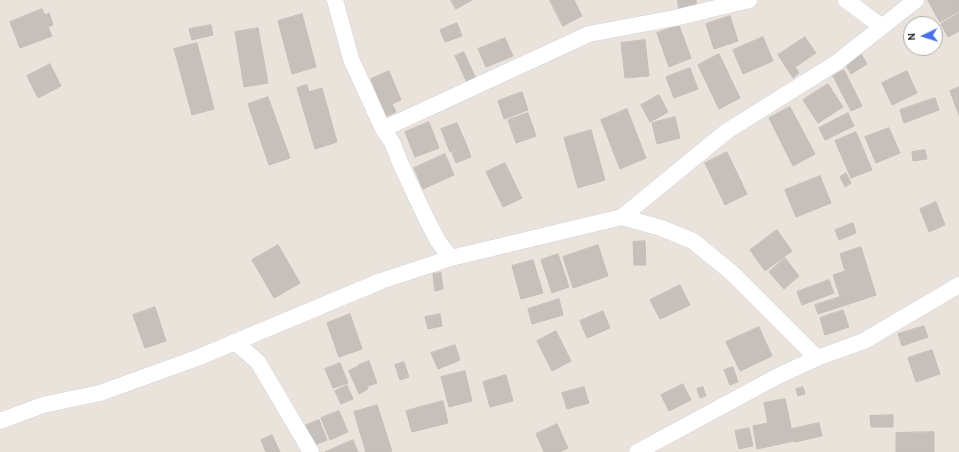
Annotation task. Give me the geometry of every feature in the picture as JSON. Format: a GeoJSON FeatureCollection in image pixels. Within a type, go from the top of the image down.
{"type":"FeatureCollection","features":[{"type":"Feature","properties":{"kind":"street"},"geometry":{"type":"LineString","coordinates":[[336,0],[351,59],[383,129],[392,142],[428,222],[438,241],[451,258]]}},
{"type":"Feature","properties":{"kind":"street"},"geometry":{"type":"LineString","coordinates":[[383,129],[589,34],[675,18],[749,0]]}},
{"type":"Feature","properties":{"kind":"street"},"geometry":{"type":"LineString","coordinates":[[846,0],[882,27]]}},
{"type":"Feature","properties":{"kind":"street"},"geometry":{"type":"LineString","coordinates":[[0,421],[43,405],[100,393],[197,358],[381,281],[451,258],[622,217],[727,130],[836,63],[916,0]]}},
{"type":"Feature","properties":{"kind":"street"},"geometry":{"type":"LineString","coordinates":[[622,217],[661,228],[693,241],[732,273],[817,358]]}},
{"type":"Feature","properties":{"kind":"street"},"geometry":{"type":"LineString","coordinates":[[637,452],[778,376],[817,358],[864,340],[959,285]]}},
{"type":"Feature","properties":{"kind":"street"},"geometry":{"type":"LineString","coordinates":[[235,342],[258,362],[312,452]]}},
{"type":"Feature","properties":{"kind":"building"},"geometry":{"type":"Polygon","coordinates":[[[451,0],[472,0],[456,9],[451,0]]]}},
{"type":"Feature","properties":{"kind":"building"},"geometry":{"type":"Polygon","coordinates":[[[550,0],[574,0],[582,16],[563,26],[550,0]]]}},
{"type":"Feature","properties":{"kind":"building"},"geometry":{"type":"Polygon","coordinates":[[[678,0],[696,0],[697,10],[679,12],[678,0]]]}},
{"type":"Feature","properties":{"kind":"building"},"geometry":{"type":"Polygon","coordinates":[[[959,0],[959,11],[943,20],[943,16],[937,16],[928,1],[959,0]]]}},
{"type":"Feature","properties":{"kind":"building"},"geometry":{"type":"Polygon","coordinates":[[[42,9],[45,15],[49,13],[53,25],[48,27],[52,36],[20,48],[10,22],[42,9]]]}},
{"type":"Feature","properties":{"kind":"building"},"geometry":{"type":"Polygon","coordinates":[[[959,13],[959,31],[948,37],[943,28],[943,23],[959,13]]]}},
{"type":"Feature","properties":{"kind":"building"},"geometry":{"type":"Polygon","coordinates":[[[302,14],[316,67],[292,74],[278,21],[302,14]]]}},
{"type":"Feature","properties":{"kind":"building"},"geometry":{"type":"Polygon","coordinates":[[[730,16],[738,41],[714,49],[706,24],[730,16]]]}},
{"type":"Feature","properties":{"kind":"building"},"geometry":{"type":"Polygon","coordinates":[[[457,23],[462,36],[445,42],[440,30],[457,23]]]}},
{"type":"Feature","properties":{"kind":"building"},"geometry":{"type":"Polygon","coordinates":[[[211,25],[213,35],[192,40],[189,29],[211,25]]]}},
{"type":"Feature","properties":{"kind":"building"},"geometry":{"type":"Polygon","coordinates":[[[679,25],[691,58],[669,67],[657,33],[679,25]]]}},
{"type":"Feature","properties":{"kind":"building"},"geometry":{"type":"Polygon","coordinates":[[[258,28],[268,83],[244,87],[235,32],[258,28]]]}},
{"type":"Feature","properties":{"kind":"building"},"geometry":{"type":"Polygon","coordinates":[[[763,37],[773,61],[743,74],[733,50],[763,37]]]}},
{"type":"Feature","properties":{"kind":"building"},"geometry":{"type":"Polygon","coordinates":[[[805,37],[816,53],[795,67],[799,73],[793,78],[778,55],[805,37]]]}},
{"type":"Feature","properties":{"kind":"building"},"geometry":{"type":"Polygon","coordinates":[[[505,38],[513,56],[486,67],[478,49],[505,38]]]}},
{"type":"Feature","properties":{"kind":"building"},"geometry":{"type":"Polygon","coordinates":[[[645,40],[649,76],[625,78],[621,43],[645,40]]]}},
{"type":"Feature","properties":{"kind":"building"},"geometry":{"type":"Polygon","coordinates":[[[197,43],[214,109],[192,115],[174,49],[197,43]]]}},
{"type":"Feature","properties":{"kind":"building"},"geometry":{"type":"Polygon","coordinates":[[[464,52],[476,79],[467,83],[455,56],[464,52]]]}},
{"type":"Feature","properties":{"kind":"building"},"geometry":{"type":"Polygon","coordinates":[[[719,54],[740,98],[719,109],[698,65],[719,54]]]}},
{"type":"Feature","properties":{"kind":"building"},"geometry":{"type":"Polygon","coordinates":[[[861,54],[867,64],[851,74],[845,64],[861,54]]]}},
{"type":"Feature","properties":{"kind":"building"},"geometry":{"type":"Polygon","coordinates":[[[50,64],[61,86],[38,98],[27,76],[50,64]]]}},
{"type":"Feature","properties":{"kind":"building"},"geometry":{"type":"Polygon","coordinates":[[[690,68],[698,89],[674,98],[666,77],[690,68]]]}},
{"type":"Feature","properties":{"kind":"building"},"geometry":{"type":"Polygon","coordinates":[[[844,70],[862,106],[851,111],[833,76],[844,70]]]}},
{"type":"Feature","properties":{"kind":"building"},"geometry":{"type":"Polygon","coordinates":[[[389,71],[401,100],[392,104],[396,112],[386,116],[371,79],[389,71]]]}},
{"type":"Feature","properties":{"kind":"building"},"geometry":{"type":"Polygon","coordinates":[[[907,71],[917,93],[892,105],[882,83],[907,71]]]}},
{"type":"Feature","properties":{"kind":"building"},"geometry":{"type":"Polygon","coordinates":[[[828,84],[843,107],[818,123],[803,100],[828,84]]]}},
{"type":"Feature","properties":{"kind":"building"},"geometry":{"type":"Polygon","coordinates":[[[307,85],[309,92],[322,88],[337,142],[315,149],[297,88],[307,85]]]}},
{"type":"Feature","properties":{"kind":"building"},"geometry":{"type":"Polygon","coordinates":[[[959,87],[959,115],[950,91],[959,87]]]}},
{"type":"Feature","properties":{"kind":"building"},"geometry":{"type":"Polygon","coordinates":[[[522,92],[528,110],[504,119],[498,101],[522,92]]]}},
{"type":"Feature","properties":{"kind":"building"},"geometry":{"type":"Polygon","coordinates":[[[659,95],[668,112],[650,122],[641,105],[659,95]]]}},
{"type":"Feature","properties":{"kind":"building"},"geometry":{"type":"Polygon","coordinates":[[[268,97],[290,158],[269,165],[248,104],[268,97]]]}},
{"type":"Feature","properties":{"kind":"building"},"geometry":{"type":"Polygon","coordinates":[[[935,98],[939,110],[904,123],[900,110],[935,98]]]}},
{"type":"Feature","properties":{"kind":"building"},"geometry":{"type":"Polygon","coordinates":[[[790,107],[815,154],[793,166],[769,118],[790,107]]]}},
{"type":"Feature","properties":{"kind":"building"},"geometry":{"type":"Polygon","coordinates":[[[627,109],[646,158],[620,169],[601,120],[627,109]]]}},
{"type":"Feature","properties":{"kind":"building"},"geometry":{"type":"Polygon","coordinates":[[[528,113],[536,136],[516,143],[508,120],[528,113]]]}},
{"type":"Feature","properties":{"kind":"building"},"geometry":{"type":"Polygon","coordinates":[[[848,113],[854,126],[825,140],[819,128],[848,113]]]}},
{"type":"Feature","properties":{"kind":"building"},"geometry":{"type":"Polygon","coordinates":[[[675,117],[680,138],[657,144],[652,123],[675,117]]]}},
{"type":"Feature","properties":{"kind":"building"},"geometry":{"type":"Polygon","coordinates":[[[429,122],[439,148],[415,157],[405,132],[429,122]]]}},
{"type":"Feature","properties":{"kind":"building"},"geometry":{"type":"Polygon","coordinates":[[[457,123],[467,146],[450,152],[441,129],[457,123]]]}},
{"type":"Feature","properties":{"kind":"building"},"geometry":{"type":"Polygon","coordinates":[[[889,128],[900,153],[876,163],[865,137],[889,128]]]}},
{"type":"Feature","properties":{"kind":"building"},"geometry":{"type":"Polygon","coordinates":[[[591,130],[605,180],[578,188],[564,138],[591,130]]]}},
{"type":"Feature","properties":{"kind":"building"},"geometry":{"type":"Polygon","coordinates":[[[856,132],[872,170],[851,178],[835,141],[856,132]]]}},
{"type":"Feature","properties":{"kind":"building"},"geometry":{"type":"Polygon","coordinates":[[[467,146],[471,157],[456,163],[452,153],[467,146]]]}},
{"type":"Feature","properties":{"kind":"building"},"geometry":{"type":"Polygon","coordinates":[[[925,150],[927,159],[913,161],[912,152],[925,150]]]}},
{"type":"Feature","properties":{"kind":"building"},"geometry":{"type":"Polygon","coordinates":[[[727,152],[747,194],[725,205],[705,163],[727,152]]]}},
{"type":"Feature","properties":{"kind":"building"},"geometry":{"type":"Polygon","coordinates":[[[445,154],[454,175],[423,189],[414,168],[445,154]]]}},
{"type":"Feature","properties":{"kind":"building"},"geometry":{"type":"Polygon","coordinates":[[[505,163],[522,198],[503,207],[486,172],[505,163]]]}},
{"type":"Feature","properties":{"kind":"building"},"geometry":{"type":"Polygon","coordinates":[[[846,173],[851,183],[845,187],[840,177],[846,173]]]}},
{"type":"Feature","properties":{"kind":"building"},"geometry":{"type":"Polygon","coordinates":[[[820,176],[831,203],[796,217],[785,190],[820,176]]]}},
{"type":"Feature","properties":{"kind":"building"},"geometry":{"type":"Polygon","coordinates":[[[936,202],[945,225],[929,232],[920,209],[936,202]]]}},
{"type":"Feature","properties":{"kind":"building"},"geometry":{"type":"Polygon","coordinates":[[[853,223],[856,233],[839,240],[835,230],[853,223]]]}},
{"type":"Feature","properties":{"kind":"building"},"geometry":{"type":"Polygon","coordinates":[[[777,230],[792,251],[765,271],[750,250],[777,230]]]}},
{"type":"Feature","properties":{"kind":"building"},"geometry":{"type":"Polygon","coordinates":[[[645,241],[646,265],[634,265],[633,242],[645,241]]]}},
{"type":"Feature","properties":{"kind":"building"},"geometry":{"type":"Polygon","coordinates":[[[278,245],[300,283],[274,298],[252,260],[278,245]]]}},
{"type":"Feature","properties":{"kind":"building"},"geometry":{"type":"Polygon","coordinates":[[[598,245],[608,276],[573,288],[563,257],[598,245]]]}},
{"type":"Feature","properties":{"kind":"building"},"geometry":{"type":"Polygon","coordinates":[[[861,247],[876,295],[843,306],[833,275],[845,271],[840,254],[861,247]]]}},
{"type":"Feature","properties":{"kind":"building"},"geometry":{"type":"Polygon","coordinates":[[[558,254],[569,287],[552,293],[541,260],[558,254]]]}},
{"type":"Feature","properties":{"kind":"building"},"geometry":{"type":"Polygon","coordinates":[[[785,258],[799,276],[784,289],[769,272],[785,258]]]}},
{"type":"Feature","properties":{"kind":"building"},"geometry":{"type":"Polygon","coordinates":[[[533,260],[543,293],[521,299],[512,266],[533,260]]]}},
{"type":"Feature","properties":{"kind":"building"},"geometry":{"type":"Polygon","coordinates":[[[441,273],[443,289],[435,291],[433,274],[441,273]]]}},
{"type":"Feature","properties":{"kind":"building"},"geometry":{"type":"Polygon","coordinates":[[[829,280],[834,293],[802,305],[797,292],[829,280]]]}},
{"type":"Feature","properties":{"kind":"building"},"geometry":{"type":"Polygon","coordinates":[[[680,285],[690,305],[660,319],[650,300],[680,285]]]}},
{"type":"Feature","properties":{"kind":"building"},"geometry":{"type":"Polygon","coordinates":[[[840,297],[843,306],[818,314],[815,305],[840,297]]]}},
{"type":"Feature","properties":{"kind":"building"},"geometry":{"type":"Polygon","coordinates":[[[559,299],[563,315],[532,324],[528,309],[559,299]]]}},
{"type":"Feature","properties":{"kind":"building"},"geometry":{"type":"Polygon","coordinates":[[[155,307],[166,341],[145,348],[133,315],[155,307]]]}},
{"type":"Feature","properties":{"kind":"building"},"geometry":{"type":"Polygon","coordinates":[[[843,310],[849,327],[825,335],[820,318],[843,310]]]}},
{"type":"Feature","properties":{"kind":"building"},"geometry":{"type":"Polygon","coordinates":[[[603,311],[610,328],[587,338],[580,321],[603,311]]]}},
{"type":"Feature","properties":{"kind":"building"},"geometry":{"type":"Polygon","coordinates":[[[350,314],[362,349],[339,357],[327,323],[350,314]]]}},
{"type":"Feature","properties":{"kind":"building"},"geometry":{"type":"Polygon","coordinates":[[[440,314],[442,326],[428,329],[425,317],[440,314]]]}},
{"type":"Feature","properties":{"kind":"building"},"geometry":{"type":"Polygon","coordinates":[[[924,326],[928,337],[902,346],[898,334],[924,326]]]}},
{"type":"Feature","properties":{"kind":"building"},"geometry":{"type":"Polygon","coordinates":[[[759,327],[772,356],[740,371],[726,342],[759,327]]]}},
{"type":"Feature","properties":{"kind":"building"},"geometry":{"type":"Polygon","coordinates":[[[556,331],[571,361],[552,371],[537,341],[556,331]]]}},
{"type":"Feature","properties":{"kind":"building"},"geometry":{"type":"Polygon","coordinates":[[[455,345],[460,360],[438,369],[431,353],[455,345]]]}},
{"type":"Feature","properties":{"kind":"building"},"geometry":{"type":"Polygon","coordinates":[[[932,350],[940,374],[916,382],[908,358],[932,350]]]}},
{"type":"Feature","properties":{"kind":"building"},"geometry":{"type":"Polygon","coordinates":[[[369,361],[377,383],[368,386],[359,365],[369,361]]]}},
{"type":"Feature","properties":{"kind":"building"},"geometry":{"type":"Polygon","coordinates":[[[404,362],[409,377],[400,380],[395,365],[404,362]]]}},
{"type":"Feature","properties":{"kind":"building"},"geometry":{"type":"Polygon","coordinates":[[[340,363],[348,383],[333,388],[325,369],[340,363]]]}},
{"type":"Feature","properties":{"kind":"building"},"geometry":{"type":"Polygon","coordinates":[[[359,366],[368,389],[359,394],[349,371],[359,366]]]}},
{"type":"Feature","properties":{"kind":"building"},"geometry":{"type":"Polygon","coordinates":[[[733,367],[738,382],[730,385],[724,370],[733,367]]]}},
{"type":"Feature","properties":{"kind":"building"},"geometry":{"type":"Polygon","coordinates":[[[465,371],[472,401],[449,407],[441,377],[465,371]]]}},
{"type":"Feature","properties":{"kind":"building"},"geometry":{"type":"Polygon","coordinates":[[[506,375],[513,401],[490,407],[483,382],[506,375]]]}},
{"type":"Feature","properties":{"kind":"building"},"geometry":{"type":"Polygon","coordinates":[[[683,384],[691,400],[669,411],[661,395],[683,384]]]}},
{"type":"Feature","properties":{"kind":"building"},"geometry":{"type":"Polygon","coordinates":[[[347,385],[353,399],[341,404],[335,391],[347,385]]]}},
{"type":"Feature","properties":{"kind":"building"},"geometry":{"type":"Polygon","coordinates":[[[584,387],[589,403],[567,409],[562,393],[584,387]]]}},
{"type":"Feature","properties":{"kind":"building"},"geometry":{"type":"Polygon","coordinates":[[[703,387],[706,396],[700,398],[697,389],[703,387]]]}},
{"type":"Feature","properties":{"kind":"building"},"geometry":{"type":"Polygon","coordinates":[[[803,387],[805,394],[798,396],[796,389],[803,387]]]}},
{"type":"Feature","properties":{"kind":"building"},"geometry":{"type":"Polygon","coordinates":[[[785,399],[794,441],[757,449],[753,426],[768,423],[764,403],[785,399]]]}},
{"type":"Feature","properties":{"kind":"building"},"geometry":{"type":"Polygon","coordinates":[[[443,401],[448,423],[412,432],[406,411],[443,401]]]}},
{"type":"Feature","properties":{"kind":"building"},"geometry":{"type":"Polygon","coordinates":[[[377,405],[392,451],[389,452],[366,452],[354,412],[377,405]]]}},
{"type":"Feature","properties":{"kind":"building"},"geometry":{"type":"Polygon","coordinates":[[[339,411],[348,432],[330,440],[321,418],[339,411]]]}},
{"type":"Feature","properties":{"kind":"building"},"geometry":{"type":"Polygon","coordinates":[[[893,415],[893,427],[871,427],[870,416],[893,415]]]}},
{"type":"Feature","properties":{"kind":"building"},"geometry":{"type":"Polygon","coordinates":[[[319,420],[327,440],[312,446],[304,426],[319,420]]]}},
{"type":"Feature","properties":{"kind":"building"},"geometry":{"type":"Polygon","coordinates":[[[819,423],[822,436],[795,442],[792,429],[819,423]]]}},
{"type":"Feature","properties":{"kind":"building"},"geometry":{"type":"Polygon","coordinates":[[[557,424],[568,448],[560,452],[544,452],[536,434],[557,424]]]}},
{"type":"Feature","properties":{"kind":"building"},"geometry":{"type":"Polygon","coordinates":[[[749,428],[753,446],[739,449],[735,431],[749,428]]]}},
{"type":"Feature","properties":{"kind":"building"},"geometry":{"type":"Polygon","coordinates":[[[934,432],[934,452],[896,452],[896,433],[934,432]]]}},
{"type":"Feature","properties":{"kind":"building"},"geometry":{"type":"Polygon","coordinates":[[[272,435],[280,452],[266,452],[261,440],[272,435]]]}},
{"type":"Feature","properties":{"kind":"building"},"geometry":{"type":"Polygon","coordinates":[[[353,440],[358,452],[325,452],[353,440]]]}}]}
